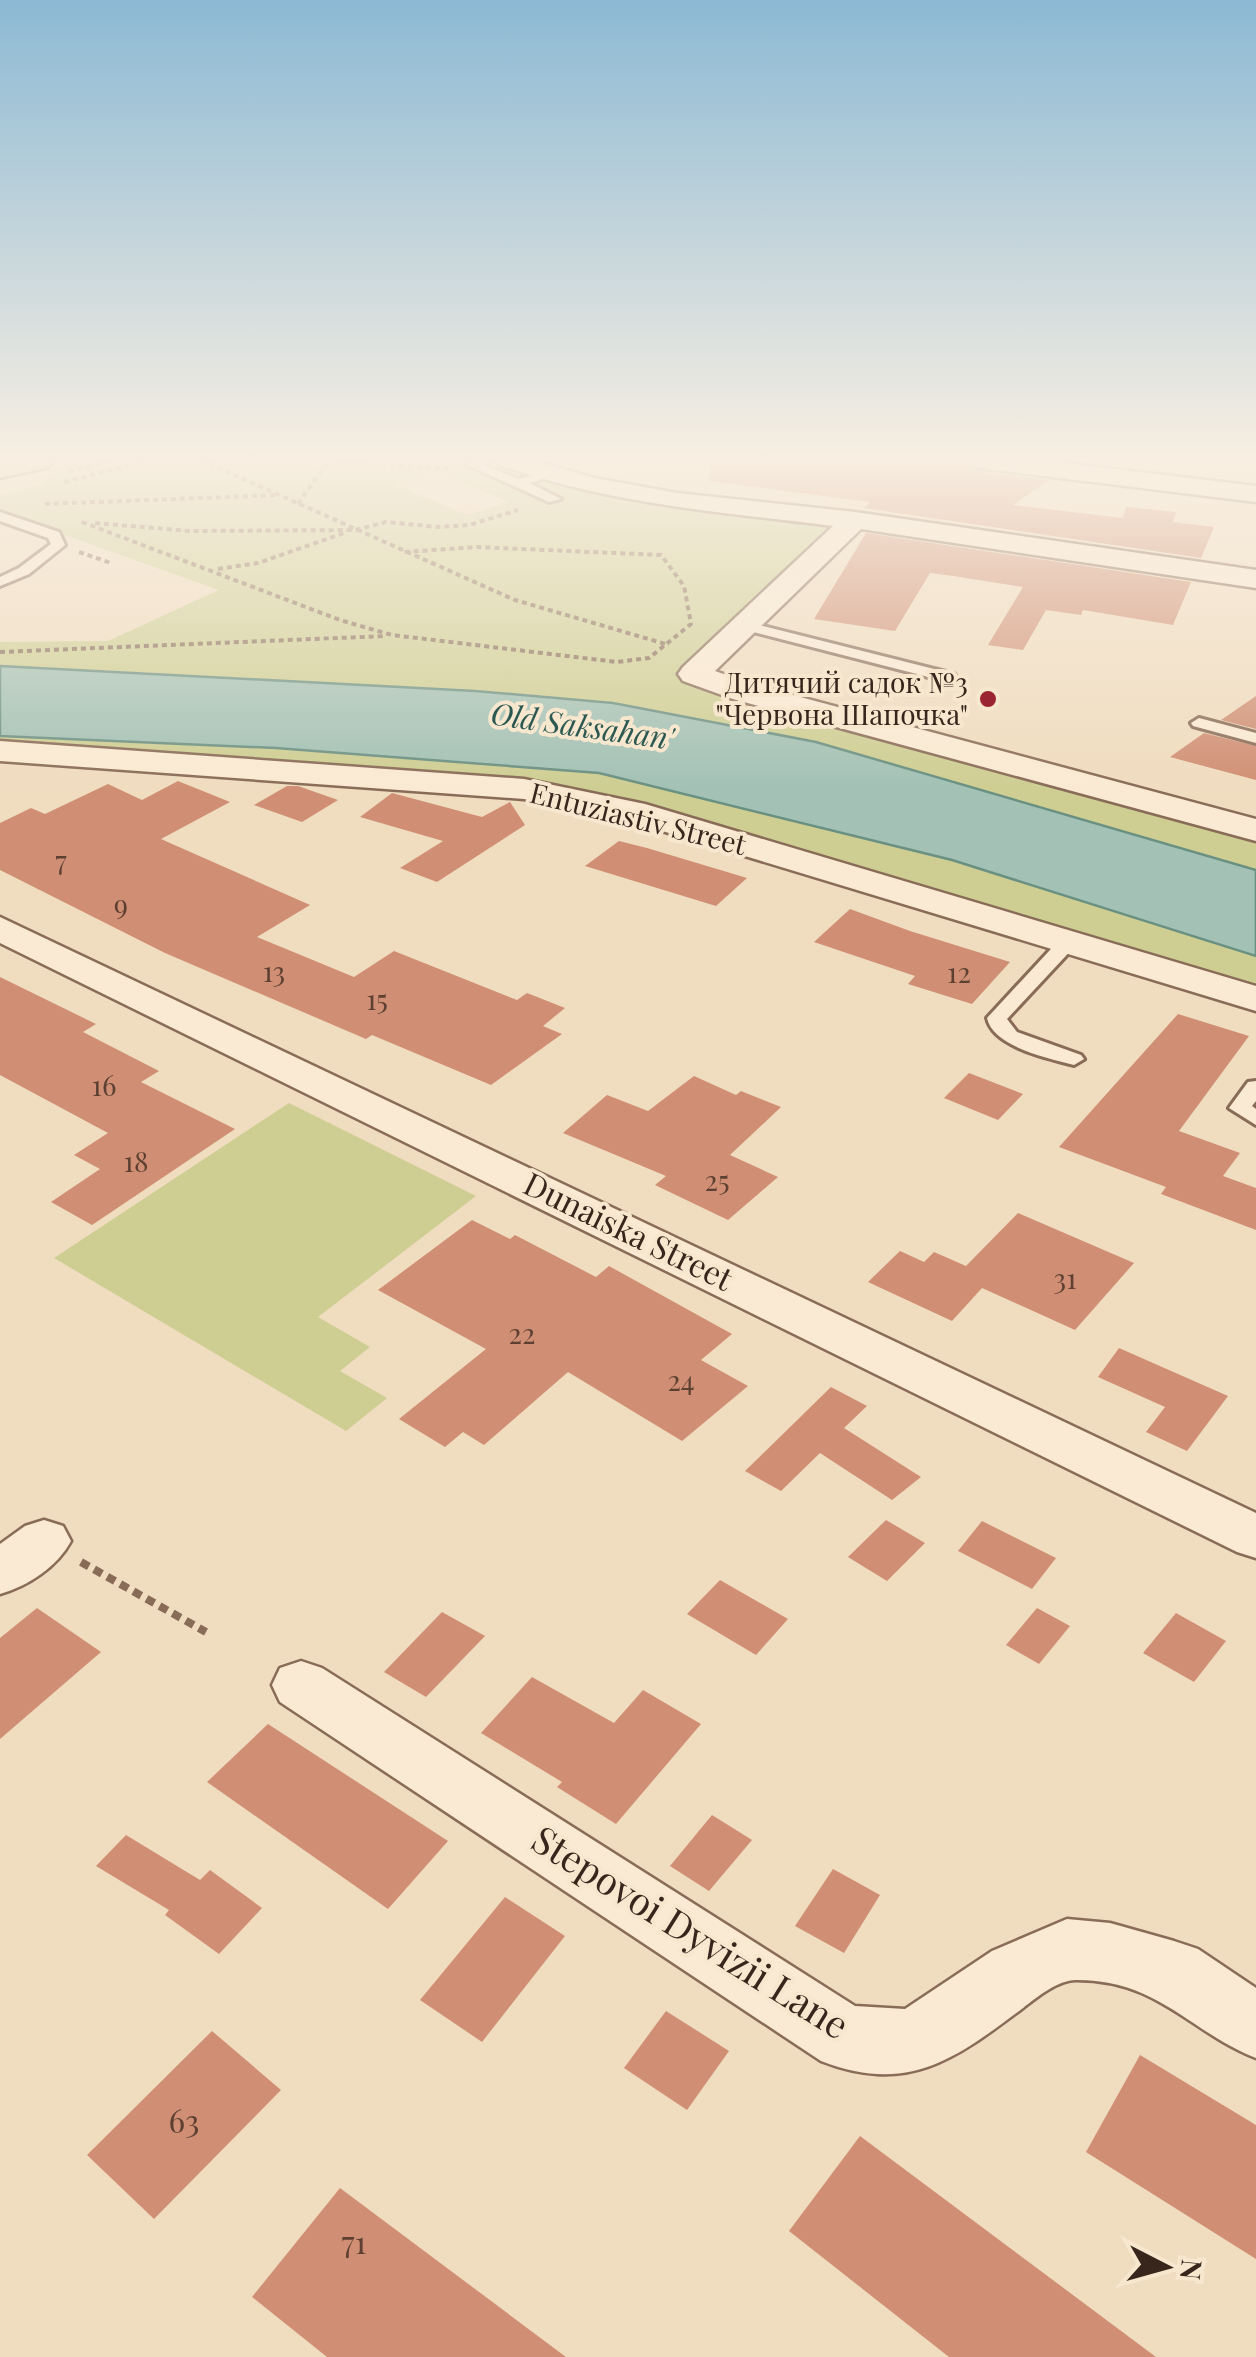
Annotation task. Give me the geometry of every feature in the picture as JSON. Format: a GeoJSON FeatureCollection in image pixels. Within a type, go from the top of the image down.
{"type":"FeatureCollection","features":[{"type":"Feature","properties":{"kind":"street"},"geometry":{"type":"LineString","coordinates":[[801,570],[694,674],[744,692],[1256,830]]}},
{"type":"Feature","properties":{"kind":"street"},"geometry":{"type":"LineString","coordinates":[[1195,570],[1256,579]]}},
{"type":"Feature","properties":{"kind":"street","name":"Entuziastiv Street"},"geometry":{"type":"LineString","coordinates":[[0,751],[524,789],[633,812],[1256,1000]]}},
{"type":"Feature","properties":{"kind":"street","name":"Dunaiska Street"},"geometry":{"type":"LineString","coordinates":[[0,928],[1256,1537]]}},
{"type":"Feature","properties":{"kind":"street"},"geometry":{"type":"LineString","coordinates":[[0,1573],[44,1541]]}},
{"type":"Feature","properties":{"kind":"street","name":"Stepovoi Dyvizii Lane"},"geometry":{"type":"LineString","coordinates":[[301,1685],[846,2038],[912,2042],[961,2014],[1016,1973],[1067,1950],[1110,1954],[1174,1971],[1256,2026]]}},
{"type":"Feature","properties":{"kind":"lane"},"geometry":{"type":"LineString","coordinates":[[0,582],[24,570]]}},
{"type":"Feature","properties":{"kind":"lane"},"geometry":{"type":"LineString","coordinates":[[742,625],[948,677]]}},
{"type":"Feature","properties":{"kind":"lane"},"geometry":{"type":"LineString","coordinates":[[1200,723],[1256,738]]}},
{"type":"Feature","properties":{"kind":"lane"},"geometry":{"type":"LineString","coordinates":[[1069,941],[1000,1012],[998,1024],[1010,1036],[1074,1059]]}},
{"type":"Feature","properties":{"kind":"lane"},"geometry":{"type":"LineString","coordinates":[[1256,1086],[1240,1108],[1256,1118]]}},
{"type":"Feature","properties":{"kind":"path"},"geometry":{"type":"LineString","coordinates":[[211,570],[340,620],[392,635],[618,662],[649,658],[692,624],[690,598],[674,570]]}},
{"type":"Feature","properties":{"kind":"path"},"geometry":{"type":"LineString","coordinates":[[446,570],[516,600],[710,655]]}},
{"type":"Feature","properties":{"kind":"path"},"geometry":{"type":"LineString","coordinates":[[0,652],[392,635]]}},
{"type":"Feature","properties":{"kind":"path"},"geometry":{"type":"LineString","coordinates":[[44,1541],[206,1632]]}},
{"type":"Feature","properties":{"kind":"green space"},"geometry":{"type":"Polygon","coordinates":[[[163,570],[794,570],[690,667],[1256,830],[1256,870],[816,742],[613,703],[475,691],[0,666],[0,642],[108,641],[219,590],[163,570]]]}},
{"type":"Feature","properties":{"kind":"green space"},"geometry":{"type":"Polygon","coordinates":[[[0,736],[276,748],[599,773],[952,860],[1256,956],[1256,999],[524,789],[0,751],[0,736]]]}},
{"type":"Feature","properties":{"kind":"green space"},"geometry":{"type":"Polygon","coordinates":[[[289,1103],[476,1196],[318,1317],[370,1347],[340,1371],[387,1398],[346,1431],[54,1258],[289,1103]]]}},
{"type":"Feature","properties":{"kind":"water","name":"Old Saksahan'"},"geometry":{"type":"Polygon","coordinates":[[[0,666],[475,691],[613,703],[816,742],[1256,870],[1256,956],[952,860],[599,773],[276,748],[0,736],[0,666]]]}},
{"type":"Feature","properties":{"kind":"building"},"geometry":{"type":"Polygon","coordinates":[[[844,570],[1111,570],[1191,582],[1173,625],[1083,610],[1081,615],[1046,610],[1023,650],[988,645],[1023,587],[953,576],[930,573],[895,631],[814,619],[844,570]]]}},
{"type":"Feature","properties":{"kind":"building"},"geometry":{"type":"Polygon","coordinates":[[[1256,696],[1256,729],[1221,720],[1256,696]]]}},
{"type":"Feature","properties":{"kind":"building"},"geometry":{"type":"Polygon","coordinates":[[[1204,733],[1256,746],[1256,780],[1170,757],[1204,733]]]}},
{"type":"Feature","properties":{"kind":"building"},"geometry":{"type":"Polygon","coordinates":[[[178,781],[230,802],[161,839],[310,905],[257,937],[354,977],[394,951],[517,1000],[527,993],[565,1008],[543,1026],[562,1034],[491,1085],[372,1035],[366,1039],[165,953],[0,870],[0,823],[31,808],[45,814],[108,784],[142,800],[178,781]]]}},
{"type":"Feature","properties":{"kind":"building"},"geometry":{"type":"Polygon","coordinates":[[[287,786],[338,800],[302,822],[254,805],[287,786]]]}},
{"type":"Feature","properties":{"kind":"building"},"geometry":{"type":"Polygon","coordinates":[[[392,793],[482,817],[510,802],[525,825],[437,882],[400,868],[443,841],[360,817],[392,793]]]}},
{"type":"Feature","properties":{"kind":"building"},"geometry":{"type":"Polygon","coordinates":[[[619,841],[747,878],[716,906],[585,866],[619,841]]]}},
{"type":"Feature","properties":{"kind":"building"},"geometry":{"type":"Polygon","coordinates":[[[850,909],[1010,962],[972,1004],[908,984],[915,976],[814,942],[850,909]]]}},
{"type":"Feature","properties":{"kind":"building"},"geometry":{"type":"Polygon","coordinates":[[[0,977],[96,1024],[83,1032],[159,1071],[141,1082],[235,1129],[92,1225],[51,1202],[100,1169],[74,1155],[108,1133],[0,1075],[0,977]]]}},
{"type":"Feature","properties":{"kind":"building"},"geometry":{"type":"Polygon","coordinates":[[[1178,1014],[1249,1036],[1179,1131],[1240,1153],[1223,1176],[1256,1188],[1256,1230],[1161,1194],[1166,1187],[1059,1147],[1178,1014]]]}},
{"type":"Feature","properties":{"kind":"building"},"geometry":{"type":"Polygon","coordinates":[[[969,1073],[1023,1094],[998,1120],[944,1098],[969,1073]]]}},
{"type":"Feature","properties":{"kind":"building"},"geometry":{"type":"Polygon","coordinates":[[[694,1076],[736,1095],[741,1091],[781,1107],[730,1155],[778,1177],[728,1220],[655,1185],[666,1176],[563,1133],[607,1095],[648,1111],[694,1076]]]}},
{"type":"Feature","properties":{"kind":"building"},"geometry":{"type":"Polygon","coordinates":[[[1018,1213],[1134,1263],[1075,1330],[982,1288],[952,1321],[868,1282],[900,1251],[924,1262],[934,1252],[966,1266],[1018,1213]]]}},
{"type":"Feature","properties":{"kind":"building"},"geometry":{"type":"Polygon","coordinates":[[[472,1220],[510,1239],[515,1235],[596,1277],[609,1266],[732,1334],[701,1360],[748,1386],[682,1441],[568,1372],[484,1445],[463,1432],[445,1447],[399,1419],[486,1349],[378,1290],[472,1220]]]}},
{"type":"Feature","properties":{"kind":"building"},"geometry":{"type":"Polygon","coordinates":[[[1119,1348],[1228,1396],[1187,1451],[1146,1432],[1165,1407],[1098,1377],[1119,1348]]]}},
{"type":"Feature","properties":{"kind":"building"},"geometry":{"type":"Polygon","coordinates":[[[831,1387],[867,1406],[844,1428],[921,1477],[892,1500],[820,1453],[781,1491],[745,1471],[831,1387]]]}},
{"type":"Feature","properties":{"kind":"building"},"geometry":{"type":"Polygon","coordinates":[[[886,1520],[925,1543],[887,1581],[848,1557],[886,1520]]]}},
{"type":"Feature","properties":{"kind":"building"},"geometry":{"type":"Polygon","coordinates":[[[982,1521],[1056,1558],[1032,1589],[958,1551],[982,1521]]]}},
{"type":"Feature","properties":{"kind":"building"},"geometry":{"type":"Polygon","coordinates":[[[720,1580],[788,1619],[756,1655],[687,1614],[720,1580]]]}},
{"type":"Feature","properties":{"kind":"building"},"geometry":{"type":"Polygon","coordinates":[[[37,1608],[101,1652],[0,1739],[0,1638],[37,1608]]]}},
{"type":"Feature","properties":{"kind":"building"},"geometry":{"type":"Polygon","coordinates":[[[1037,1608],[1070,1626],[1039,1664],[1006,1645],[1037,1608]]]}},
{"type":"Feature","properties":{"kind":"building"},"geometry":{"type":"Polygon","coordinates":[[[442,1612],[485,1636],[426,1697],[384,1672],[442,1612]]]}},
{"type":"Feature","properties":{"kind":"building"},"geometry":{"type":"Polygon","coordinates":[[[1176,1613],[1226,1641],[1194,1682],[1143,1653],[1176,1613]]]}},
{"type":"Feature","properties":{"kind":"building"},"geometry":{"type":"Polygon","coordinates":[[[532,1677],[614,1723],[643,1690],[701,1724],[616,1824],[557,1787],[562,1782],[481,1733],[532,1677]]]}},
{"type":"Feature","properties":{"kind":"building"},"geometry":{"type":"Polygon","coordinates":[[[268,1724],[448,1841],[388,1909],[207,1782],[268,1724]]]}},
{"type":"Feature","properties":{"kind":"building"},"geometry":{"type":"Polygon","coordinates":[[[712,1815],[752,1840],[709,1891],[670,1866],[712,1815]]]}},
{"type":"Feature","properties":{"kind":"building"},"geometry":{"type":"Polygon","coordinates":[[[126,1835],[200,1880],[210,1870],[262,1908],[219,1954],[165,1915],[169,1910],[96,1866],[126,1835]]]}},
{"type":"Feature","properties":{"kind":"building"},"geometry":{"type":"Polygon","coordinates":[[[833,1869],[880,1895],[844,1953],[795,1926],[833,1869]]]}},
{"type":"Feature","properties":{"kind":"building"},"geometry":{"type":"Polygon","coordinates":[[[505,1897],[565,1936],[482,2042],[420,2000],[505,1897]]]}},
{"type":"Feature","properties":{"kind":"building"},"geometry":{"type":"Polygon","coordinates":[[[666,2011],[729,2051],[687,2110],[624,2068],[666,2011]]]}},
{"type":"Feature","properties":{"kind":"building"},"geometry":{"type":"Polygon","coordinates":[[[212,2031],[281,2090],[154,2219],[87,2155],[212,2031]]]}},
{"type":"Feature","properties":{"kind":"building"},"geometry":{"type":"Polygon","coordinates":[[[1140,2055],[1256,2125],[1256,2259],[1086,2152],[1140,2055]]]}},
{"type":"Feature","properties":{"kind":"building"},"geometry":{"type":"Polygon","coordinates":[[[860,2136],[1156,2357],[949,2357],[789,2231],[860,2136]]]}},
{"type":"Feature","properties":{"kind":"building"},"geometry":{"type":"Polygon","coordinates":[[[340,2188],[566,2357],[327,2357],[252,2297],[340,2188]]]}},
{"type":"Feature","properties":{"kind":"place","name":"Дитячий садок №3 \"Червона Шапочка\""},"geometry":{"type":"Point","coordinates":[988,699]}}]}
